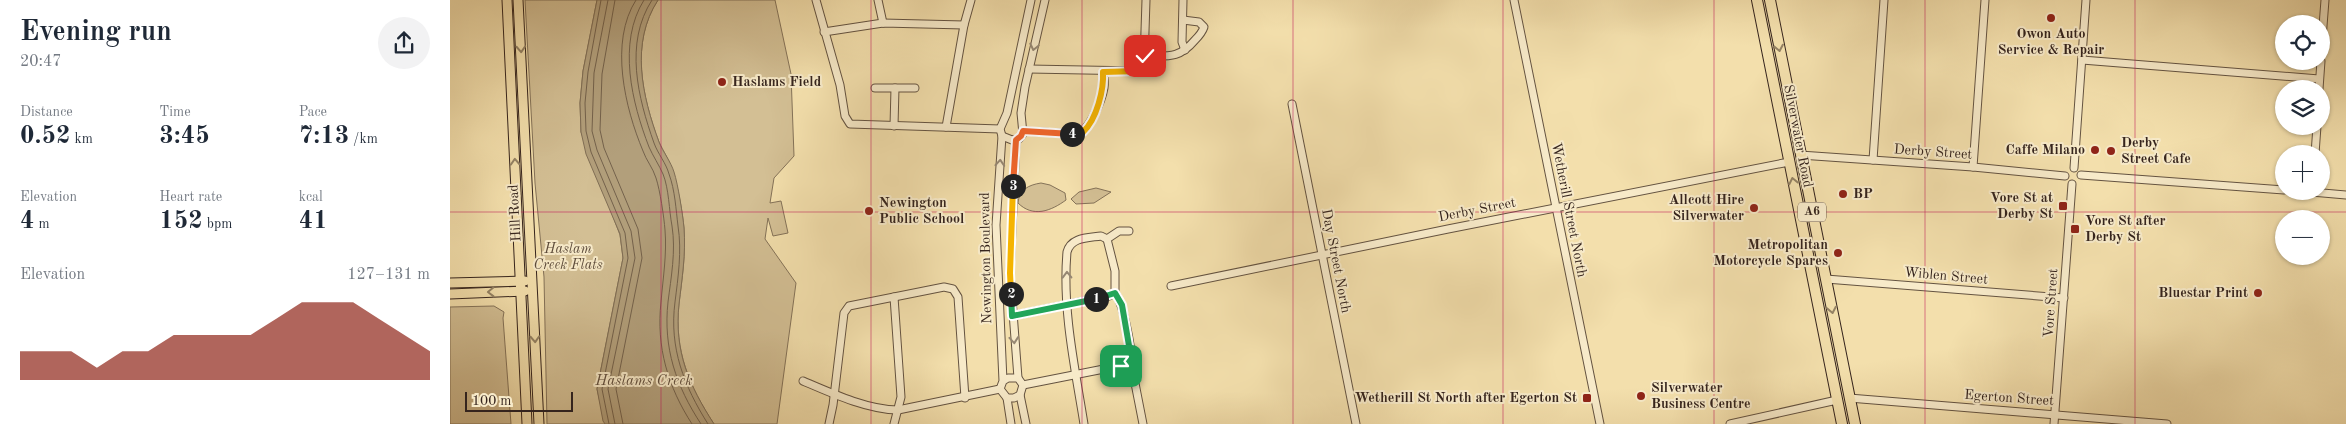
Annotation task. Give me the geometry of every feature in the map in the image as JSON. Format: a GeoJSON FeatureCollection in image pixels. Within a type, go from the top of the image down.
{"type":"FeatureCollection","features":[{"type":"Feature","properties":{"kind":"highway","name":"Silverwater Road"},"geometry":{"type":"LineString","coordinates":[[1757,0],[1842,424]]}},
{"type":"Feature","properties":{"kind":"highway","name":"Silverwater Road"},"geometry":{"type":"LineString","coordinates":[[1770,0],[1855,424]]}},
{"type":"Feature","properties":{"kind":"main road","name":"Hill Road"},"geometry":{"type":"LineString","coordinates":[[507,0],[528,424]]}},
{"type":"Feature","properties":{"kind":"main road","name":"Hill Road"},"geometry":{"type":"LineString","coordinates":[[518,0],[539,424]]}},
{"type":"Feature","properties":{"kind":"main road"},"geometry":{"type":"LineString","coordinates":[[450,283],[532,280]]}},
{"type":"Feature","properties":{"kind":"main road"},"geometry":{"type":"LineString","coordinates":[[450,294],[532,290]]}},
{"type":"Feature","properties":{"kind":"street"},"geometry":{"type":"LineString","coordinates":[[816,0],[838,77],[845,116],[848,122],[856,125],[946,127],[1001,132],[1008,140],[1016,140],[1021,136],[1029,69],[1045,0]]}},
{"type":"Feature","properties":{"kind":"street"},"geometry":{"type":"LineString","coordinates":[[878,0],[883,23]]}},
{"type":"Feature","properties":{"kind":"street"},"geometry":{"type":"LineString","coordinates":[[946,127],[970,0]]}},
{"type":"Feature","properties":{"kind":"street"},"geometry":{"type":"LineString","coordinates":[[1001,132],[1031,0]]}},
{"type":"Feature","properties":{"kind":"street"},"geometry":{"type":"LineString","coordinates":[[1029,69],[1103,72],[1139,71],[1144,64],[1145,56],[1146,0]]}},
{"type":"Feature","properties":{"kind":"street"},"geometry":{"type":"LineString","coordinates":[[1183,0],[1182,42],[1185,50]]}},
{"type":"Feature","properties":{"kind":"street","name":"Wetherill Street North"},"geometry":{"type":"LineString","coordinates":[[1514,0],[1600,424]]}},
{"type":"Feature","properties":{"kind":"street"},"geometry":{"type":"LineString","coordinates":[[1873,160],[1884,0]]}},
{"type":"Feature","properties":{"kind":"street"},"geometry":{"type":"LineString","coordinates":[[1972,167],[1985,0]]}},
{"type":"Feature","properties":{"kind":"street"},"geometry":{"type":"LineString","coordinates":[[2074,168],[2086,0]]}},
{"type":"Feature","properties":{"kind":"street"},"geometry":{"type":"LineString","coordinates":[[2324,15],[2325,0]]}},
{"type":"Feature","properties":{"kind":"street"},"geometry":{"type":"LineString","coordinates":[[1145,56],[1174,56],[1185,50],[1202,32],[1204,27],[1199,22],[1183,20]]}},
{"type":"Feature","properties":{"kind":"street"},"geometry":{"type":"LineString","coordinates":[[824,32],[883,23],[964,25]]}},
{"type":"Feature","properties":{"kind":"street"},"geometry":{"type":"LineString","coordinates":[[2082,60],[2319,79],[2320,70]]}},
{"type":"Feature","properties":{"kind":"street"},"geometry":{"type":"LineString","coordinates":[[1004,122],[1014,120],[1022,127],[1076,134],[1083,132],[1088,126],[1102,93],[1103,72]]}},
{"type":"Feature","properties":{"kind":"street"},"geometry":{"type":"LineString","coordinates":[[875,88],[915,88]]}},
{"type":"Feature","properties":{"kind":"street"},"geometry":{"type":"LineString","coordinates":[[894,126],[895,88]]}},
{"type":"Feature","properties":{"kind":"street","name":"Day Street North"},"geometry":{"type":"LineString","coordinates":[[1292,104],[1356,424]]}},
{"type":"Feature","properties":{"kind":"street","name":"Newington Boulevard"},"geometry":{"type":"LineString","coordinates":[[1001,132],[996,224],[1003,381]]}},
{"type":"Feature","properties":{"kind":"street","name":"Newington Boulevard"},"geometry":{"type":"LineString","coordinates":[[1016,140],[1010,273],[1018,378]]}},
{"type":"Feature","properties":{"kind":"street","name":"Derby Street"},"geometry":{"type":"LineString","coordinates":[[1800,155],[1972,167],[2065,176]]}},
{"type":"Feature","properties":{"kind":"street","name":"Derby Street"},"geometry":{"type":"LineString","coordinates":[[1171,286],[1556,207],[1789,162]]}},
{"type":"Feature","properties":{"kind":"street"},"geometry":{"type":"LineString","coordinates":[[2074,168],[2079,170],[2081,175],[2079,182],[2072,184],[2068,182],[2065,176],[2067,170],[2074,168]]}},
{"type":"Feature","properties":{"kind":"street"},"geometry":{"type":"LineString","coordinates":[[2081,175],[2275,189]]}},
{"type":"Feature","properties":{"kind":"street","name":"Vore Street"},"geometry":{"type":"LineString","coordinates":[[2054,424],[2072,184]]}},
{"type":"Feature","properties":{"kind":"street"},"geometry":{"type":"LineString","coordinates":[[2330,194],[2346,195]]}},
{"type":"Feature","properties":{"kind":"street"},"geometry":{"type":"LineString","coordinates":[[1107,239],[1119,231],[1129,231]]}},
{"type":"Feature","properties":{"kind":"street"},"geometry":{"type":"LineString","coordinates":[[1084,424],[1076,376],[1068,304],[1067,256],[1069,245],[1074,241],[1098,236],[1107,239]]}},
{"type":"Feature","properties":{"kind":"street"},"geometry":{"type":"LineString","coordinates":[[1107,239],[1115,271],[1116,293],[1122,305],[1132,357],[1130,368],[1133,373],[1143,424]]}},
{"type":"Feature","properties":{"kind":"street","name":"Wiblen Street"},"geometry":{"type":"LineString","coordinates":[[1826,279],[2064,298]]}},
{"type":"Feature","properties":{"kind":"street"},"geometry":{"type":"LineString","coordinates":[[829,424],[842,318],[846,309],[855,305],[944,287],[953,289],[956,292],[965,398]]}},
{"type":"Feature","properties":{"kind":"street"},"geometry":{"type":"LineString","coordinates":[[1012,316],[1116,293]]}},
{"type":"Feature","properties":{"kind":"street"},"geometry":{"type":"LineString","coordinates":[[894,297],[901,397],[894,424]]}},
{"type":"Feature","properties":{"kind":"street"},"geometry":{"type":"LineString","coordinates":[[1023,385],[1114,367],[1130,368]]}},
{"type":"Feature","properties":{"kind":"street"},"geometry":{"type":"LineString","coordinates":[[1000,389],[1003,381],[1008,378],[1018,378],[1023,385]]}},
{"type":"Feature","properties":{"kind":"street"},"geometry":{"type":"LineString","coordinates":[[803,381],[834,394],[888,410],[898,410],[965,398],[1000,389]]}},
{"type":"Feature","properties":{"kind":"street"},"geometry":{"type":"LineString","coordinates":[[1023,385],[1020,395],[1026,424]]}},
{"type":"Feature","properties":{"kind":"street"},"geometry":{"type":"LineString","coordinates":[[1000,389],[1007,398],[1011,424]]}},
{"type":"Feature","properties":{"kind":"street"},"geometry":{"type":"LineString","coordinates":[[1007,398],[1014,398],[1020,395]]}},
{"type":"Feature","properties":{"kind":"street","name":"Egerton Street"},"geometry":{"type":"LineString","coordinates":[[1849,398],[2167,424]]}},
{"type":"Feature","properties":{"kind":"street"},"geometry":{"type":"LineString","coordinates":[[1730,424],[1837,400]]}},
{"type":"Feature","properties":{"kind":"green space","name":"Haslam Creek Flats"},"geometry":{"type":"Polygon","coordinates":[[[525,0],[597,0],[583,71],[580,103],[581,132],[620,235],[623,258],[597,389],[605,424],[547,424],[544,277],[535,183],[525,0]]]}},
{"type":"Feature","properties":{"kind":"green space"},"geometry":{"type":"Polygon","coordinates":[[[658,0],[775,0],[791,74],[794,156],[774,178],[770,203],[781,201],[788,233],[773,236],[768,218],[765,239],[796,283],[777,424],[714,424],[697,396],[685,367],[681,352],[678,321],[684,247],[682,213],[672,169],[653,124],[644,88],[642,70],[644,34],[649,17],[658,0]]]}},
{"type":"Feature","properties":{"kind":"green space"},"geometry":{"type":"Polygon","coordinates":[[[1041,183],[1050,185],[1065,193],[1066,200],[1048,210],[1036,212],[1024,208],[1018,203],[1022,191],[1032,185],[1041,183]]]}},
{"type":"Feature","properties":{"kind":"green space"},"geometry":{"type":"Polygon","coordinates":[[[1096,188],[1111,192],[1094,203],[1076,204],[1071,199],[1079,192],[1096,188]]]}},
{"type":"Feature","properties":{"kind":"green space"},"geometry":{"type":"Polygon","coordinates":[[[494,306],[504,312],[511,424],[450,424],[450,307],[494,306]]]}},
{"type":"Feature","properties":{"kind":"water","name":"Haslams Creek"},"geometry":{"type":"Polygon","coordinates":[[[597,0],[658,0],[649,17],[644,34],[642,70],[644,88],[659,142],[674,172],[683,216],[684,257],[678,321],[681,353],[697,396],[714,424],[605,424],[603,421],[597,389],[623,258],[620,234],[586,154],[581,132],[580,103],[583,71],[597,0]]]}},
{"type":"Feature","properties":{"kind":"place","name":"Owon Auto Service & Repair"},"geometry":{"type":"Point","coordinates":[2051,18]}},
{"type":"Feature","properties":{"kind":"place","name":"Haslams Field"},"geometry":{"type":"Point","coordinates":[722,82]}},
{"type":"Feature","properties":{"kind":"place","name":"Caffe Milano"},"geometry":{"type":"Point","coordinates":[2095,150]}},
{"type":"Feature","properties":{"kind":"place","name":"Derby Street Cafe"},"geometry":{"type":"Point","coordinates":[2111,151]}},
{"type":"Feature","properties":{"kind":"place","name":"BP"},"geometry":{"type":"Point","coordinates":[1843,194]}},
{"type":"Feature","properties":{"kind":"place","name":"Vore St at Derby St"},"geometry":{"type":"Point","coordinates":[2063,206]}},
{"type":"Feature","properties":{"kind":"place","name":"Allcott Hire Silverwater"},"geometry":{"type":"Point","coordinates":[1754,208]}},
{"type":"Feature","properties":{"kind":"place","name":"Newington Public School"},"geometry":{"type":"Point","coordinates":[869,211]}},
{"type":"Feature","properties":{"kind":"place","name":"Vore St after Derby St"},"geometry":{"type":"Point","coordinates":[2075,229]}},
{"type":"Feature","properties":{"kind":"place","name":"Metropolitan Motorcycle Spares"},"geometry":{"type":"Point","coordinates":[1838,253]}},
{"type":"Feature","properties":{"kind":"place","name":"Bluestar Print"},"geometry":{"type":"Point","coordinates":[2258,293]}},
{"type":"Feature","properties":{"kind":"place","name":"Silverwater Business Centre"},"geometry":{"type":"Point","coordinates":[1641,396]}},
{"type":"Feature","properties":{"kind":"place","name":"Wetherill St North after Egerton St"},"geometry":{"type":"Point","coordinates":[1587,398]}},
{"type":"Feature","properties":{"kind":"route"},"geometry":{"type":"LineString","coordinates":[[1121,366],[1130,368],[1132,357],[1122,305],[1115,293],[1109,296],[1012,316],[1010,273],[1011,206],[1016,140],[1019,139],[1023,131],[1080,134],[1088,126],[1102,93],[1104,86],[1103,72],[1139,71],[1144,64],[1145,56]]}}]}
